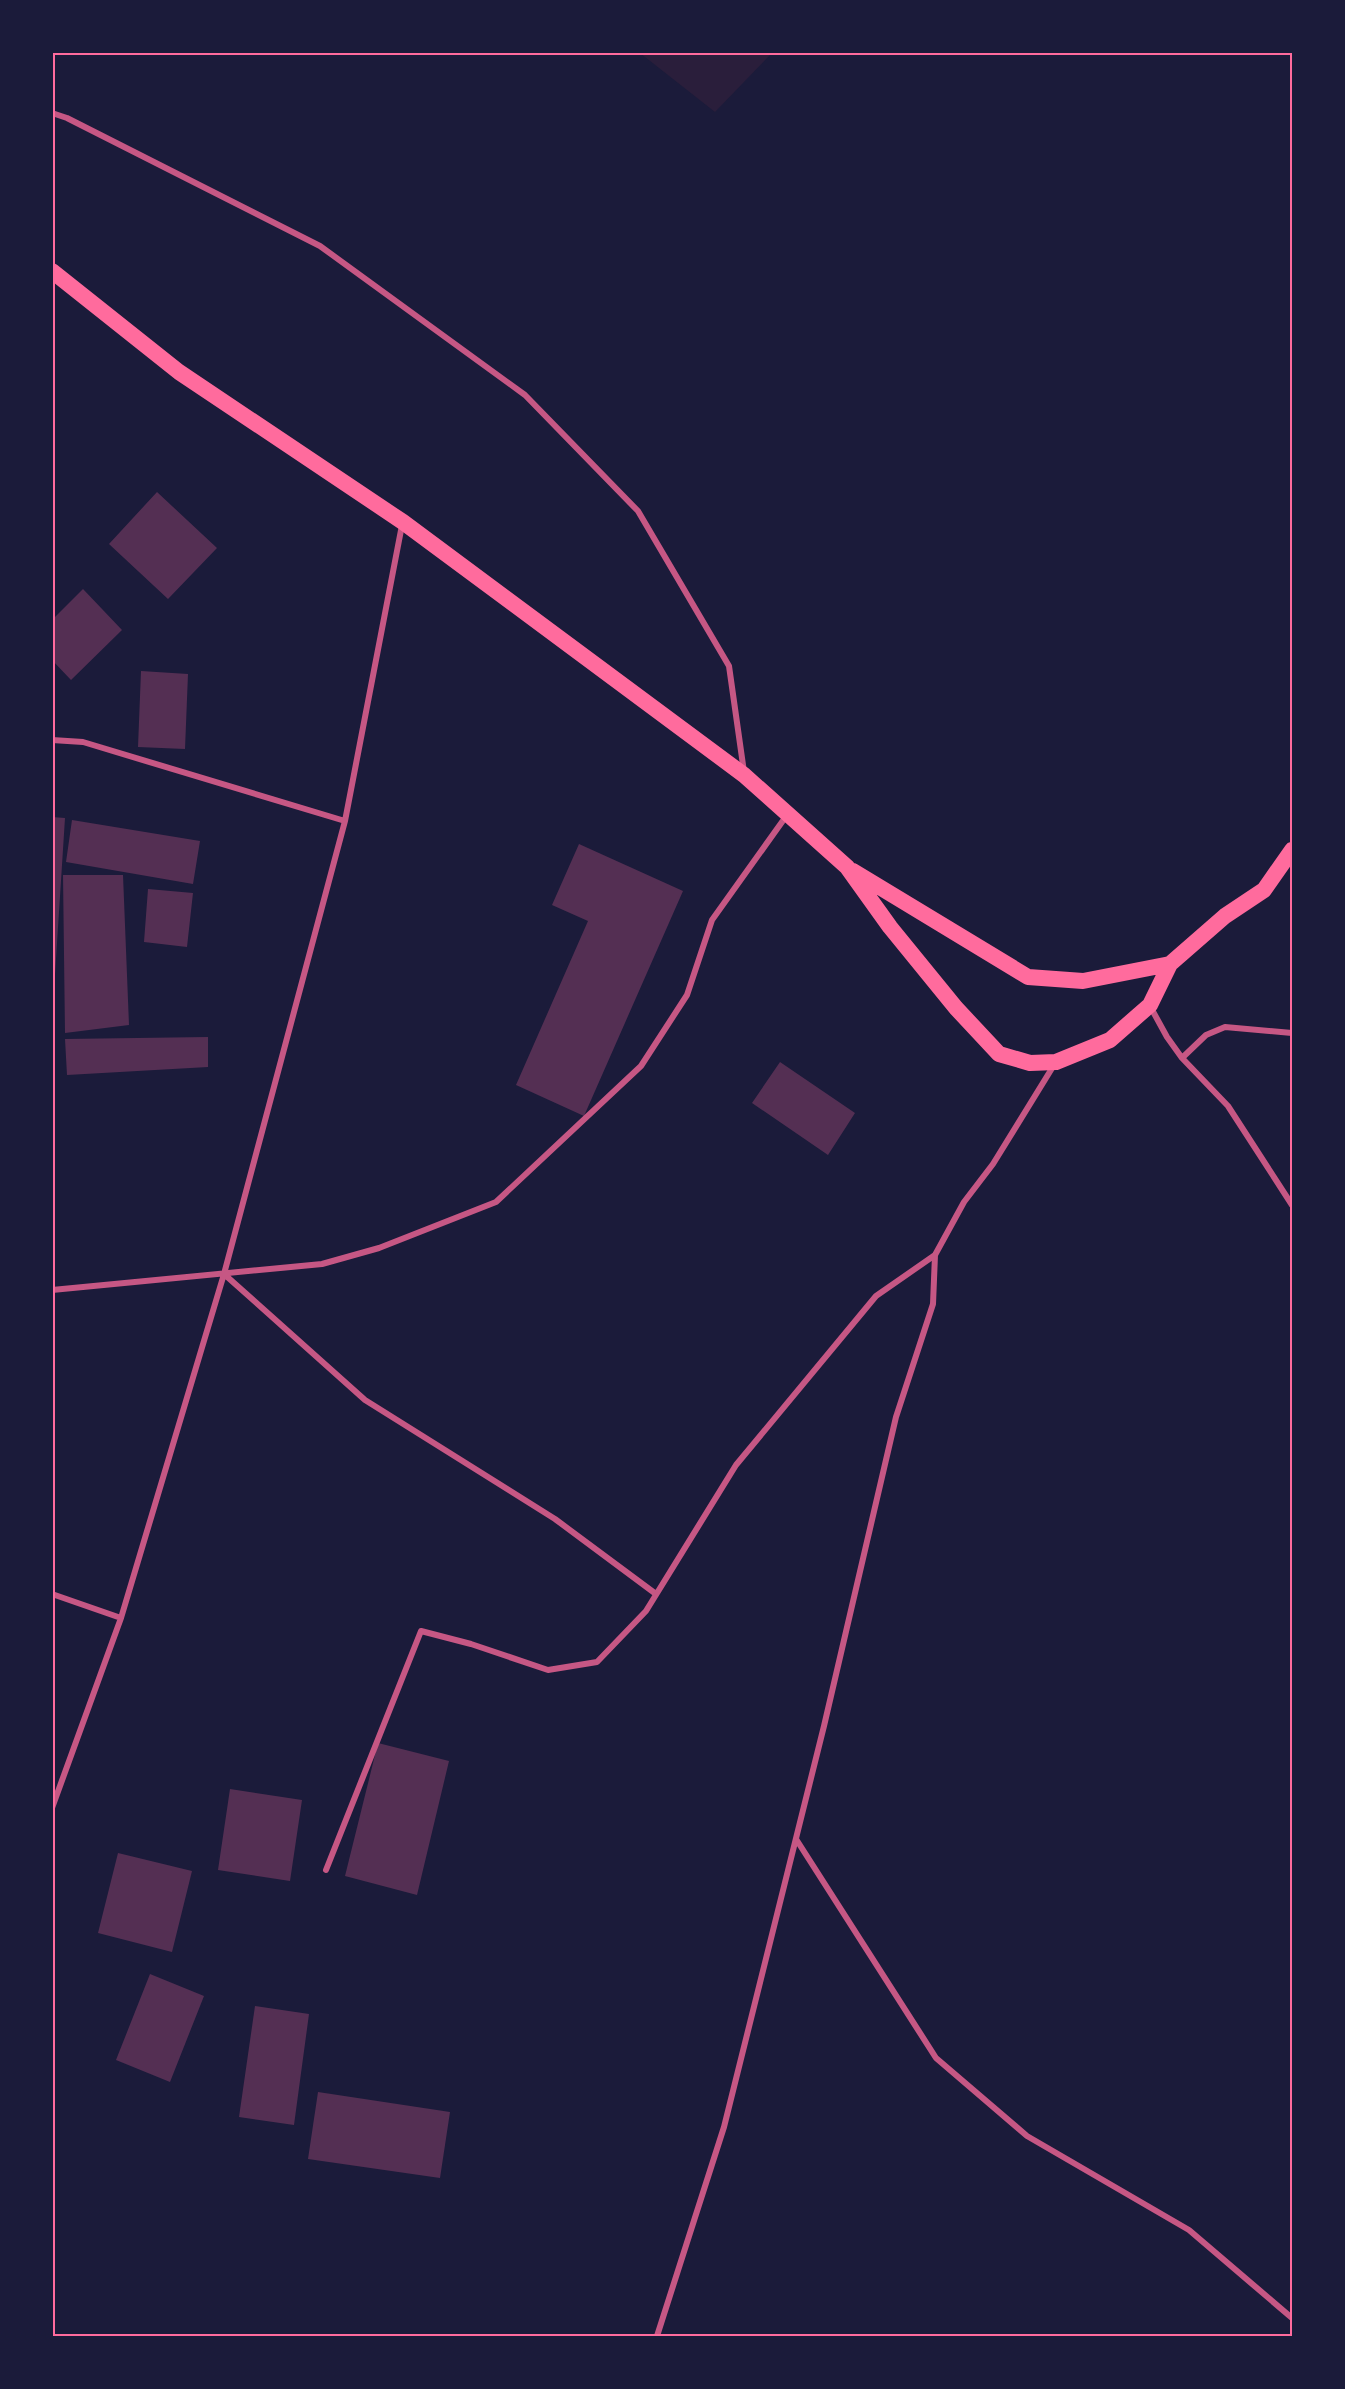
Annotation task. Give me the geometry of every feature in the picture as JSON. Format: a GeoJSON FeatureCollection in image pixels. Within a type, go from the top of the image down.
{"type":"FeatureCollection","features":[{"type":"Feature","properties":{"kind":"highway"},"geometry":{"type":"LineString","coordinates":[[52,271],[179,372],[403,522],[744,775],[847,867],[1028,977],[1083,981],[1170,964]]}},
{"type":"Feature","properties":{"kind":"highway"},"geometry":{"type":"LineString","coordinates":[[847,867],[890,927],[956,1008],[999,1054],[1030,1064],[1056,1062],[1110,1040],[1150,1005],[1170,964],[1226,916],[1264,890],[1293,850]]}},
{"type":"Feature","properties":{"kind":"street"},"geometry":{"type":"LineString","coordinates":[[52,113],[67,118],[320,246],[525,395],[638,511],[729,666],[744,775]]}},
{"type":"Feature","properties":{"kind":"street"},"geometry":{"type":"LineString","coordinates":[[52,1808],[121,1618],[224,1274],[345,821],[403,522]]}},
{"type":"Feature","properties":{"kind":"street"},"geometry":{"type":"LineString","coordinates":[[52,740],[83,742],[345,821]]}},
{"type":"Feature","properties":{"kind":"street"},"geometry":{"type":"LineString","coordinates":[[52,1290],[322,1264],[379,1248],[496,1202],[641,1066],[687,995],[712,920],[788,813]]}},
{"type":"Feature","properties":{"kind":"street"},"geometry":{"type":"LineString","coordinates":[[1150,1005],[1167,1037],[1182,1058],[1228,1106],[1293,1205]]}},
{"type":"Feature","properties":{"kind":"street"},"geometry":{"type":"LineString","coordinates":[[1182,1058],[1206,1035],[1225,1027],[1293,1033]]}},
{"type":"Feature","properties":{"kind":"street"},"geometry":{"type":"LineString","coordinates":[[657,2337],[724,2127],[796,1839],[896,1417],[933,1304],[935,1255],[964,1202],[993,1164],[1056,1062]]}},
{"type":"Feature","properties":{"kind":"street"},"geometry":{"type":"LineString","coordinates":[[326,1870],[421,1631],[471,1644],[548,1670],[597,1662],[646,1611],[736,1465],[876,1296],[935,1255]]}},
{"type":"Feature","properties":{"kind":"street"},"geometry":{"type":"LineString","coordinates":[[224,1274],[365,1400],[555,1519],[656,1594]]}},
{"type":"Feature","properties":{"kind":"street"},"geometry":{"type":"LineString","coordinates":[[52,1594],[121,1618]]}},
{"type":"Feature","properties":{"kind":"street"},"geometry":{"type":"LineString","coordinates":[[796,1839],[936,2058],[1027,2136],[1189,2230],[1293,2318]]}},
{"type":"Feature","properties":{"kind":"shaded area"},"geometry":{"type":"Polygon","coordinates":[[[640,53],[772,53],[715,112],[640,53]]]}},
{"type":"Feature","properties":{"kind":"building"},"geometry":{"type":"Polygon","coordinates":[[[157,492],[217,548],[168,599],[109,544],[157,492]]]}},
{"type":"Feature","properties":{"kind":"building"},"geometry":{"type":"Polygon","coordinates":[[[83,589],[122,630],[71,680],[52,660],[52,620],[83,589]]]}},
{"type":"Feature","properties":{"kind":"building"},"geometry":{"type":"Polygon","coordinates":[[[141,671],[188,674],[185,749],[138,747],[141,671]]]}},
{"type":"Feature","properties":{"kind":"building"},"geometry":{"type":"Polygon","coordinates":[[[52,817],[65,818],[54,990],[52,990],[52,817]]]}},
{"type":"Feature","properties":{"kind":"building"},"geometry":{"type":"Polygon","coordinates":[[[72,820],[200,841],[193,884],[66,862],[72,820]]]}},
{"type":"Feature","properties":{"kind":"building"},"geometry":{"type":"Polygon","coordinates":[[[579,844],[683,891],[584,1116],[516,1085],[588,921],[552,905],[579,844]]]}},
{"type":"Feature","properties":{"kind":"building"},"geometry":{"type":"Polygon","coordinates":[[[63,875],[123,875],[129,1025],[65,1033],[63,875]]]}},
{"type":"Feature","properties":{"kind":"building"},"geometry":{"type":"Polygon","coordinates":[[[148,889],[193,893],[187,947],[144,942],[148,889]]]}},
{"type":"Feature","properties":{"kind":"building"},"geometry":{"type":"Polygon","coordinates":[[[208,1037],[208,1067],[67,1075],[65,1039],[208,1037]]]}},
{"type":"Feature","properties":{"kind":"building"},"geometry":{"type":"Polygon","coordinates":[[[780,1062],[855,1113],[828,1155],[752,1103],[780,1062]]]}},
{"type":"Feature","properties":{"kind":"building"},"geometry":{"type":"Polygon","coordinates":[[[378,1743],[449,1761],[417,1895],[345,1876],[378,1743]]]}},
{"type":"Feature","properties":{"kind":"building"},"geometry":{"type":"Polygon","coordinates":[[[230,1789],[302,1800],[290,1881],[218,1870],[230,1789]]]}},
{"type":"Feature","properties":{"kind":"building"},"geometry":{"type":"Polygon","coordinates":[[[118,1853],[192,1871],[172,1952],[98,1933],[118,1853]]]}},
{"type":"Feature","properties":{"kind":"building"},"geometry":{"type":"Polygon","coordinates":[[[150,1974],[204,1996],[170,2082],[116,2060],[150,1974]]]}},
{"type":"Feature","properties":{"kind":"building"},"geometry":{"type":"Polygon","coordinates":[[[255,2006],[309,2014],[294,2125],[239,2117],[255,2006]]]}},
{"type":"Feature","properties":{"kind":"building"},"geometry":{"type":"Polygon","coordinates":[[[318,2092],[450,2112],[440,2178],[308,2159],[318,2092]]]}}]}
